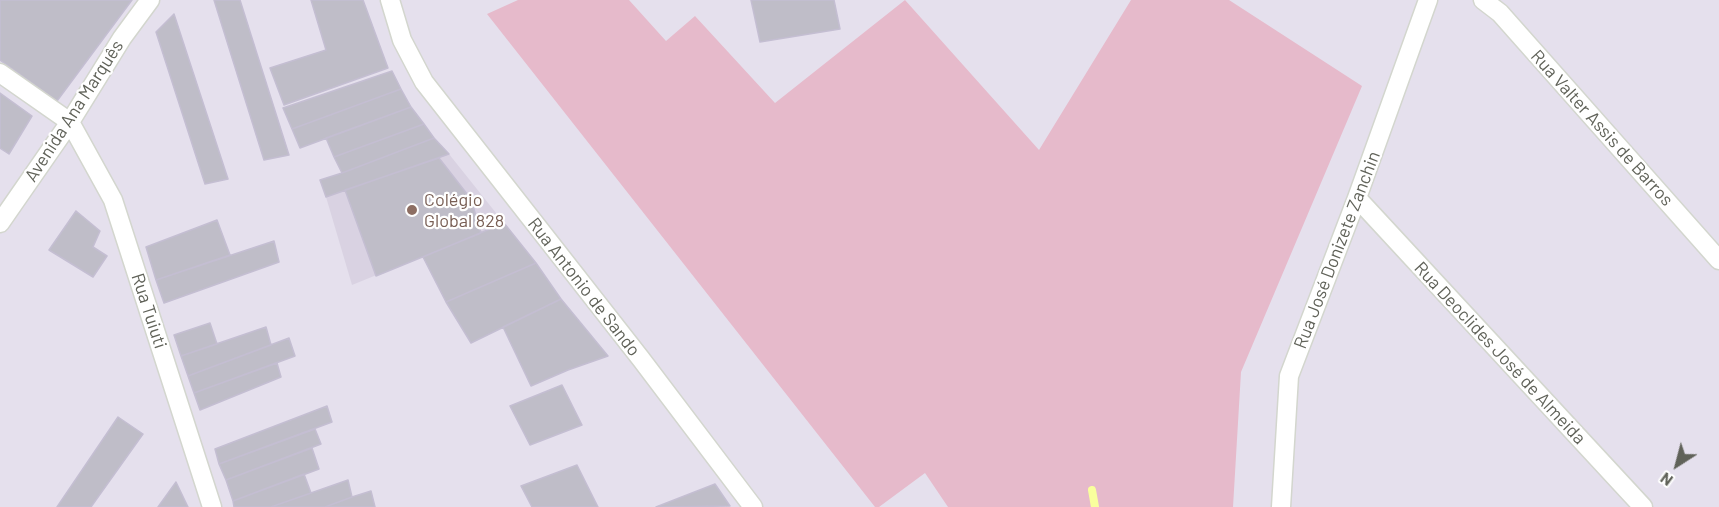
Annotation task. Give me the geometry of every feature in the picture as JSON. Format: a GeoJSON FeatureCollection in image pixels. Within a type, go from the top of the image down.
{"type":"FeatureCollection","features":[{"type":"Feature","properties":{"kind":"street","name":"Avenida Ana Marquês"},"geometry":{"type":"LineString","coordinates":[[0,223],[70,122],[122,38],[150,0]]}},
{"type":"Feature","properties":{"kind":"street","name":"Rua Antonio de Sando"},"geometry":{"type":"LineString","coordinates":[[390,0],[402,40],[424,82],[753,507]]}},
{"type":"Feature","properties":{"kind":"street","name":"Rua José Donizete Zanchin"},"geometry":{"type":"LineString","coordinates":[[1281,507],[1289,376],[1357,198],[1428,0]]}},
{"type":"Feature","properties":{"kind":"street","name":"Rua Valter Assis de Barros"},"geometry":{"type":"LineString","coordinates":[[1483,0],[1500,13],[1719,260]]}},
{"type":"Feature","properties":{"kind":"street"},"geometry":{"type":"LineString","coordinates":[[0,73],[70,122]]}},
{"type":"Feature","properties":{"kind":"street","name":"Rua Tuiuti"},"geometry":{"type":"LineString","coordinates":[[70,122],[113,200],[212,507]]}},
{"type":"Feature","properties":{"kind":"street","name":"Rua Deoclides José de Almeida"},"geometry":{"type":"LineString","coordinates":[[1357,198],[1643,507]]}},
{"type":"Feature","properties":{"kind":"shaded area"},"geometry":{"type":"Polygon","coordinates":[[[518,0],[629,0],[666,41],[695,16],[775,103],[905,0],[1039,150],[1131,0],[1229,0],[1362,86],[1241,372],[1233,507],[948,507],[925,473],[879,507],[875,507],[487,14],[518,0]]]}},
{"type":"Feature","properties":{"kind":"shaded area","name":"Colégio Global 828"},"geometry":{"type":"Polygon","coordinates":[[[449,154],[504,223],[352,285],[326,197],[449,154]]]}},
{"type":"Feature","properties":{"kind":"building"},"geometry":{"type":"Polygon","coordinates":[[[0,0],[132,0],[57,101],[0,60],[0,0]]]}},
{"type":"Feature","properties":{"kind":"building"},"geometry":{"type":"Polygon","coordinates":[[[214,0],[240,0],[289,155],[264,160],[214,0]]]}},
{"type":"Feature","properties":{"kind":"building"},"geometry":{"type":"Polygon","coordinates":[[[311,0],[363,0],[388,68],[284,105],[270,68],[326,50],[311,0]]]}},
{"type":"Feature","properties":{"kind":"building"},"geometry":{"type":"Polygon","coordinates":[[[751,0],[834,0],[840,29],[760,42],[751,0]]]}},
{"type":"Feature","properties":{"kind":"building"},"geometry":{"type":"Polygon","coordinates":[[[174,14],[228,179],[205,184],[156,32],[174,14]]]}},
{"type":"Feature","properties":{"kind":"building"},"geometry":{"type":"Polygon","coordinates":[[[392,71],[401,89],[292,129],[283,108],[392,71]]]}},
{"type":"Feature","properties":{"kind":"building"},"geometry":{"type":"Polygon","coordinates":[[[401,89],[411,107],[300,148],[292,129],[401,89]]]}},
{"type":"Feature","properties":{"kind":"building"},"geometry":{"type":"Polygon","coordinates":[[[0,93],[32,116],[9,154],[0,148],[0,93]]]}},
{"type":"Feature","properties":{"kind":"building"},"geometry":{"type":"Polygon","coordinates":[[[411,107],[424,124],[334,157],[326,138],[411,107]]]}},
{"type":"Feature","properties":{"kind":"building"},"geometry":{"type":"Polygon","coordinates":[[[424,124],[434,138],[342,173],[334,157],[424,124]]]}},
{"type":"Feature","properties":{"kind":"building"},"geometry":{"type":"Polygon","coordinates":[[[434,138],[449,154],[326,197],[320,180],[434,138]]]}},
{"type":"Feature","properties":{"kind":"building","name":"Colégio Global 828"},"geometry":{"type":"Polygon","coordinates":[[[439,158],[471,199],[481,233],[376,276],[345,190],[439,158]]]}},
{"type":"Feature","properties":{"kind":"building"},"geometry":{"type":"Polygon","coordinates":[[[76,211],[100,231],[93,247],[107,256],[93,277],[49,250],[76,211]]]}},
{"type":"Feature","properties":{"kind":"building"},"geometry":{"type":"Polygon","coordinates":[[[217,220],[230,255],[156,280],[146,247],[217,220]]]}},
{"type":"Feature","properties":{"kind":"building"},"geometry":{"type":"Polygon","coordinates":[[[504,223],[536,263],[446,302],[423,257],[504,223]]]}},
{"type":"Feature","properties":{"kind":"building"},"geometry":{"type":"Polygon","coordinates":[[[274,241],[279,262],[164,303],[156,280],[274,241]]]}},
{"type":"Feature","properties":{"kind":"building"},"geometry":{"type":"Polygon","coordinates":[[[536,263],[561,299],[471,343],[446,302],[536,263]]]}},
{"type":"Feature","properties":{"kind":"building"},"geometry":{"type":"Polygon","coordinates":[[[561,299],[608,356],[531,386],[503,327],[561,299]]]}},
{"type":"Feature","properties":{"kind":"building"},"geometry":{"type":"Polygon","coordinates":[[[210,323],[217,344],[181,356],[174,335],[210,323]]]}},
{"type":"Feature","properties":{"kind":"building"},"geometry":{"type":"Polygon","coordinates":[[[266,327],[271,345],[188,376],[181,356],[266,327]]]}},
{"type":"Feature","properties":{"kind":"building"},"geometry":{"type":"Polygon","coordinates":[[[289,338],[295,356],[194,393],[188,376],[289,338]]]}},
{"type":"Feature","properties":{"kind":"building"},"geometry":{"type":"Polygon","coordinates":[[[277,363],[281,377],[200,410],[194,393],[277,363]]]}},
{"type":"Feature","properties":{"kind":"building"},"geometry":{"type":"Polygon","coordinates":[[[562,385],[582,425],[530,445],[510,406],[562,385]]]}},
{"type":"Feature","properties":{"kind":"building"},"geometry":{"type":"Polygon","coordinates":[[[327,406],[332,422],[219,464],[215,449],[327,406]]]}},
{"type":"Feature","properties":{"kind":"building"},"geometry":{"type":"Polygon","coordinates":[[[118,417],[143,434],[91,507],[57,507],[118,417]]]}},
{"type":"Feature","properties":{"kind":"building"},"geometry":{"type":"Polygon","coordinates":[[[315,429],[321,444],[226,480],[219,464],[315,429]]]}},
{"type":"Feature","properties":{"kind":"building"},"geometry":{"type":"Polygon","coordinates":[[[312,448],[319,469],[233,501],[226,480],[312,448]]]}},
{"type":"Feature","properties":{"kind":"building"},"geometry":{"type":"Polygon","coordinates":[[[577,465],[598,507],[532,507],[521,486],[577,465]]]}},
{"type":"Feature","properties":{"kind":"building"},"geometry":{"type":"Polygon","coordinates":[[[304,474],[311,493],[271,507],[234,507],[233,501],[304,474]]]}},
{"type":"Feature","properties":{"kind":"building"},"geometry":{"type":"Polygon","coordinates":[[[348,480],[352,497],[325,507],[271,507],[348,480]]]}},
{"type":"Feature","properties":{"kind":"building"},"geometry":{"type":"Polygon","coordinates":[[[176,482],[188,507],[158,507],[176,482]]]}},
{"type":"Feature","properties":{"kind":"building"},"geometry":{"type":"Polygon","coordinates":[[[715,484],[730,506],[656,507],[715,484]]]}},
{"type":"Feature","properties":{"kind":"building"},"geometry":{"type":"Polygon","coordinates":[[[371,491],[375,507],[325,507],[352,497],[371,491]]]}},
{"type":"Feature","properties":{"kind":"waterway"},"geometry":{"type":"LineString","coordinates":[[1092,490],[1095,507]]}},
{"type":"Feature","properties":{"kind":"place","name":"Colégio Global 828"},"geometry":{"type":"Point","coordinates":[412,210]}}]}
